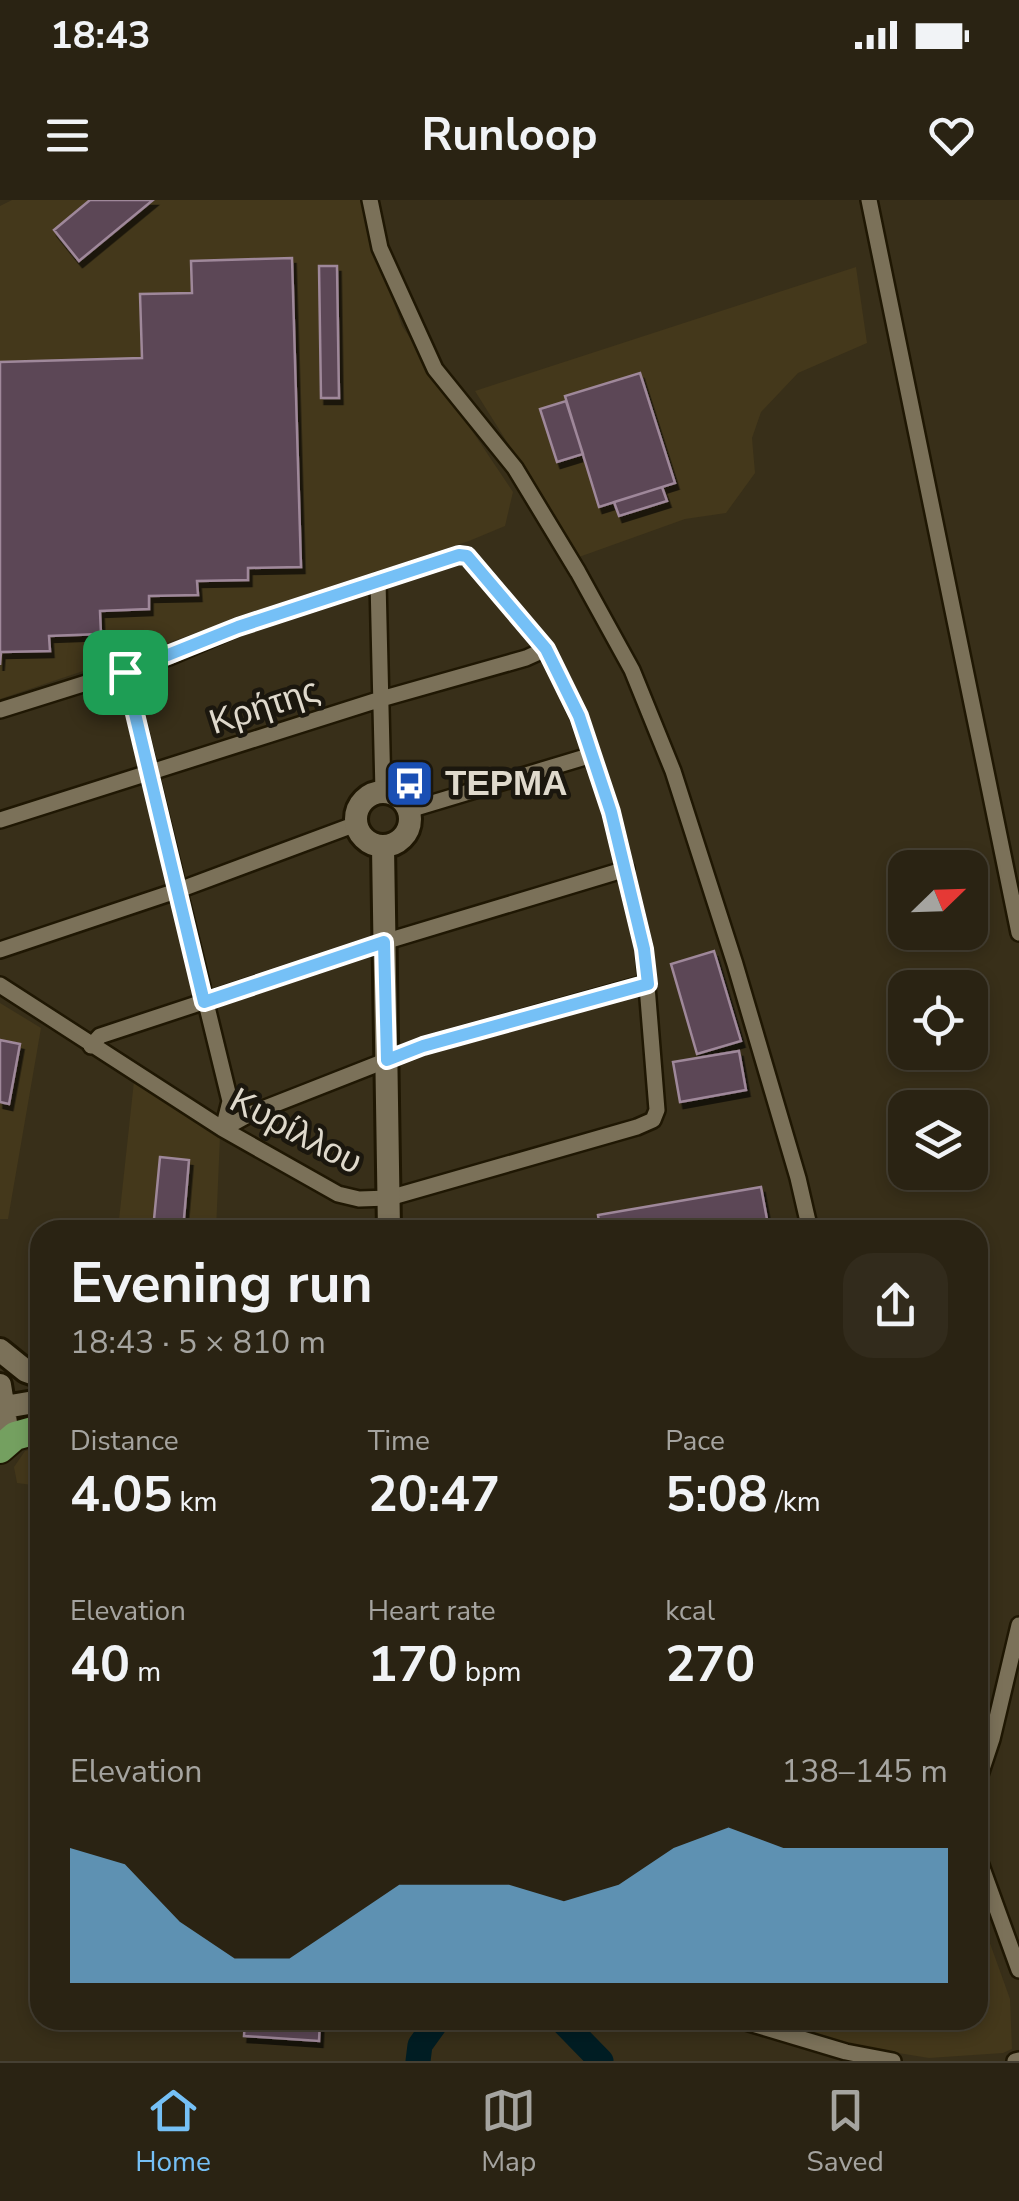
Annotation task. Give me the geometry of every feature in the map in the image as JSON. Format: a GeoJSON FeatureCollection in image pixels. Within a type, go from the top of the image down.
{"type":"FeatureCollection","features":[{"type":"Feature","properties":{"kind":"highway"},"geometry":{"type":"LineString","coordinates":[[2,1418],[16,1436],[30,1431]]}},
{"type":"Feature","properties":{"kind":"street"},"geometry":{"type":"LineString","coordinates":[[370,200],[380,248],[436,370],[515,468],[632,670],[673,770],[735,964],[808,1220]]}},
{"type":"Feature","properties":{"kind":"street"},"geometry":{"type":"LineString","coordinates":[[868,200],[1019,933]]}},
{"type":"Feature","properties":{"kind":"street"},"geometry":{"type":"LineString","coordinates":[[0,710],[125,672],[238,627],[459,555],[467,556],[546,649],[579,716],[592,755],[626,870],[648,984],[423,1046],[250,1114],[223,1129]]}},
{"type":"Feature","properties":{"kind":"street"},"geometry":{"type":"LineString","coordinates":[[378,581],[384,792]]}},
{"type":"Feature","properties":{"kind":"street","name":"Κρήτης"},"geometry":{"type":"LineString","coordinates":[[0,820],[546,649]]}},
{"type":"Feature","properties":{"kind":"street"},"geometry":{"type":"LineString","coordinates":[[125,672],[230,1101],[223,1129]]}},
{"type":"Feature","properties":{"kind":"street"},"geometry":{"type":"LineString","coordinates":[[409,810],[592,755]]}},
{"type":"Feature","properties":{"kind":"street"},"geometry":{"type":"LineString","coordinates":[[384,792],[403,800],[409,810],[406,836],[396,844],[370,844],[356,824],[356,812],[372,794],[384,792]]}},
{"type":"Feature","properties":{"kind":"street"},"geometry":{"type":"LineString","coordinates":[[0,950],[180,890],[356,824]]}},
{"type":"Feature","properties":{"kind":"street"},"geometry":{"type":"LineString","coordinates":[[383,847],[388,1220]]}},
{"type":"Feature","properties":{"kind":"street"},"geometry":{"type":"LineString","coordinates":[[91,1046],[100,1036],[384,942],[626,870]]}},
{"type":"Feature","properties":{"kind":"street","name":"Κυρίλλου"},"geometry":{"type":"LineString","coordinates":[[0,985],[223,1129],[338,1194],[359,1199],[389,1198],[653,1120],[658,1110],[648,984]]}},
{"type":"Feature","properties":{"kind":"street"},"geometry":{"type":"LineString","coordinates":[[0,1350],[30,1372]]}},
{"type":"Feature","properties":{"kind":"street"},"geometry":{"type":"LineString","coordinates":[[2,1418],[30,1405]]}},
{"type":"Feature","properties":{"kind":"street"},"geometry":{"type":"LineString","coordinates":[[988,1751],[1019,1625]]}},
{"type":"Feature","properties":{"kind":"street"},"geometry":{"type":"LineString","coordinates":[[988,1885],[1019,1970]]}},
{"type":"Feature","properties":{"kind":"street"},"geometry":{"type":"LineString","coordinates":[[772,2030],[893,2061]]}},
{"type":"Feature","properties":{"kind":"shaded area"},"geometry":{"type":"Polygon","coordinates":[[[12,200],[363,200],[402,326],[513,492],[505,526],[0,699],[0,206],[12,200]]]}},
{"type":"Feature","properties":{"kind":"shaded area"},"geometry":{"type":"Polygon","coordinates":[[[856,267],[867,343],[798,373],[761,412],[752,438],[755,473],[726,513],[685,519],[579,557],[475,391],[856,267]]]}},
{"type":"Feature","properties":{"kind":"shaded area"},"geometry":{"type":"Polygon","coordinates":[[[0,1003],[41,1028],[8,1219],[0,1219],[0,1003]]]}},
{"type":"Feature","properties":{"kind":"shaded area"},"geometry":{"type":"Polygon","coordinates":[[[134,1081],[220,1136],[216,1220],[119,1220],[134,1081]]]}},
{"type":"Feature","properties":{"kind":"shaded area"},"geometry":{"type":"Polygon","coordinates":[[[30,1450],[30,1485],[17,1483],[14,1467],[30,1450]]]}},
{"type":"Feature","properties":{"kind":"shaded area"},"geometry":{"type":"Polygon","coordinates":[[[988,1938],[1010,1999],[1012,2049],[1003,2053],[929,2058],[849,2045],[804,2032],[988,2030],[988,1938]]]}},
{"type":"Feature","properties":{"kind":"building"},"geometry":{"type":"Polygon","coordinates":[[[90,200],[153,200],[79,261],[54,230],[90,200]]]}},
{"type":"Feature","properties":{"kind":"building"},"geometry":{"type":"Polygon","coordinates":[[[292,258],[301,567],[248,568],[248,580],[197,581],[198,595],[149,596],[149,609],[100,611],[101,634],[49,636],[50,651],[1,652],[0,665],[0,362],[142,358],[140,294],[192,293],[191,261],[292,258]]]}},
{"type":"Feature","properties":{"kind":"building"},"geometry":{"type":"Polygon","coordinates":[[[319,266],[337,266],[339,398],[321,398],[319,266]]]}},
{"type":"Feature","properties":{"kind":"building"},"geometry":{"type":"Polygon","coordinates":[[[640,373],[675,483],[599,507],[565,396],[640,373]]]}},
{"type":"Feature","properties":{"kind":"building"},"geometry":{"type":"Polygon","coordinates":[[[566,401],[583,454],[557,462],[540,409],[566,401]]]}},
{"type":"Feature","properties":{"kind":"building"},"geometry":{"type":"Polygon","coordinates":[[[662,487],[667,501],[619,516],[614,502],[662,487]]]}},
{"type":"Feature","properties":{"kind":"building"},"geometry":{"type":"Polygon","coordinates":[[[714,951],[741,1041],[697,1054],[671,964],[714,951]]]}},
{"type":"Feature","properties":{"kind":"building"},"geometry":{"type":"Polygon","coordinates":[[[0,1040],[20,1044],[9,1104],[0,1102],[0,1040]]]}},
{"type":"Feature","properties":{"kind":"building"},"geometry":{"type":"Polygon","coordinates":[[[739,1051],[746,1090],[680,1102],[673,1062],[739,1051]]]}},
{"type":"Feature","properties":{"kind":"building"},"geometry":{"type":"Polygon","coordinates":[[[160,1157],[189,1160],[184,1220],[154,1220],[160,1157]]]}},
{"type":"Feature","properties":{"kind":"building"},"geometry":{"type":"Polygon","coordinates":[[[761,1187],[767,1220],[599,1220],[598,1215],[761,1187]]]}},
{"type":"Feature","properties":{"kind":"building"},"geometry":{"type":"Polygon","coordinates":[[[244,2030],[320,2030],[319,2041],[244,2036],[244,2030]]]}},
{"type":"Feature","properties":{"kind":"waterway"},"geometry":{"type":"LineString","coordinates":[[418,2061],[420,2045],[431,2030]]}},
{"type":"Feature","properties":{"kind":"waterway"},"geometry":{"type":"LineString","coordinates":[[571,2030],[601,2061]]}},
{"type":"Feature","properties":{"kind":"place","name":"ΤΕΡΜΑ"},"geometry":{"type":"Point","coordinates":[410,783]}},
{"type":"Feature","properties":{"kind":"route"},"geometry":{"type":"LineString","coordinates":[[459,555],[467,556],[546,649],[579,716],[611,812],[644,949],[648,984],[423,1046],[387,1060],[384,942],[204,1002],[125,672],[238,627],[459,555]]}}]}
